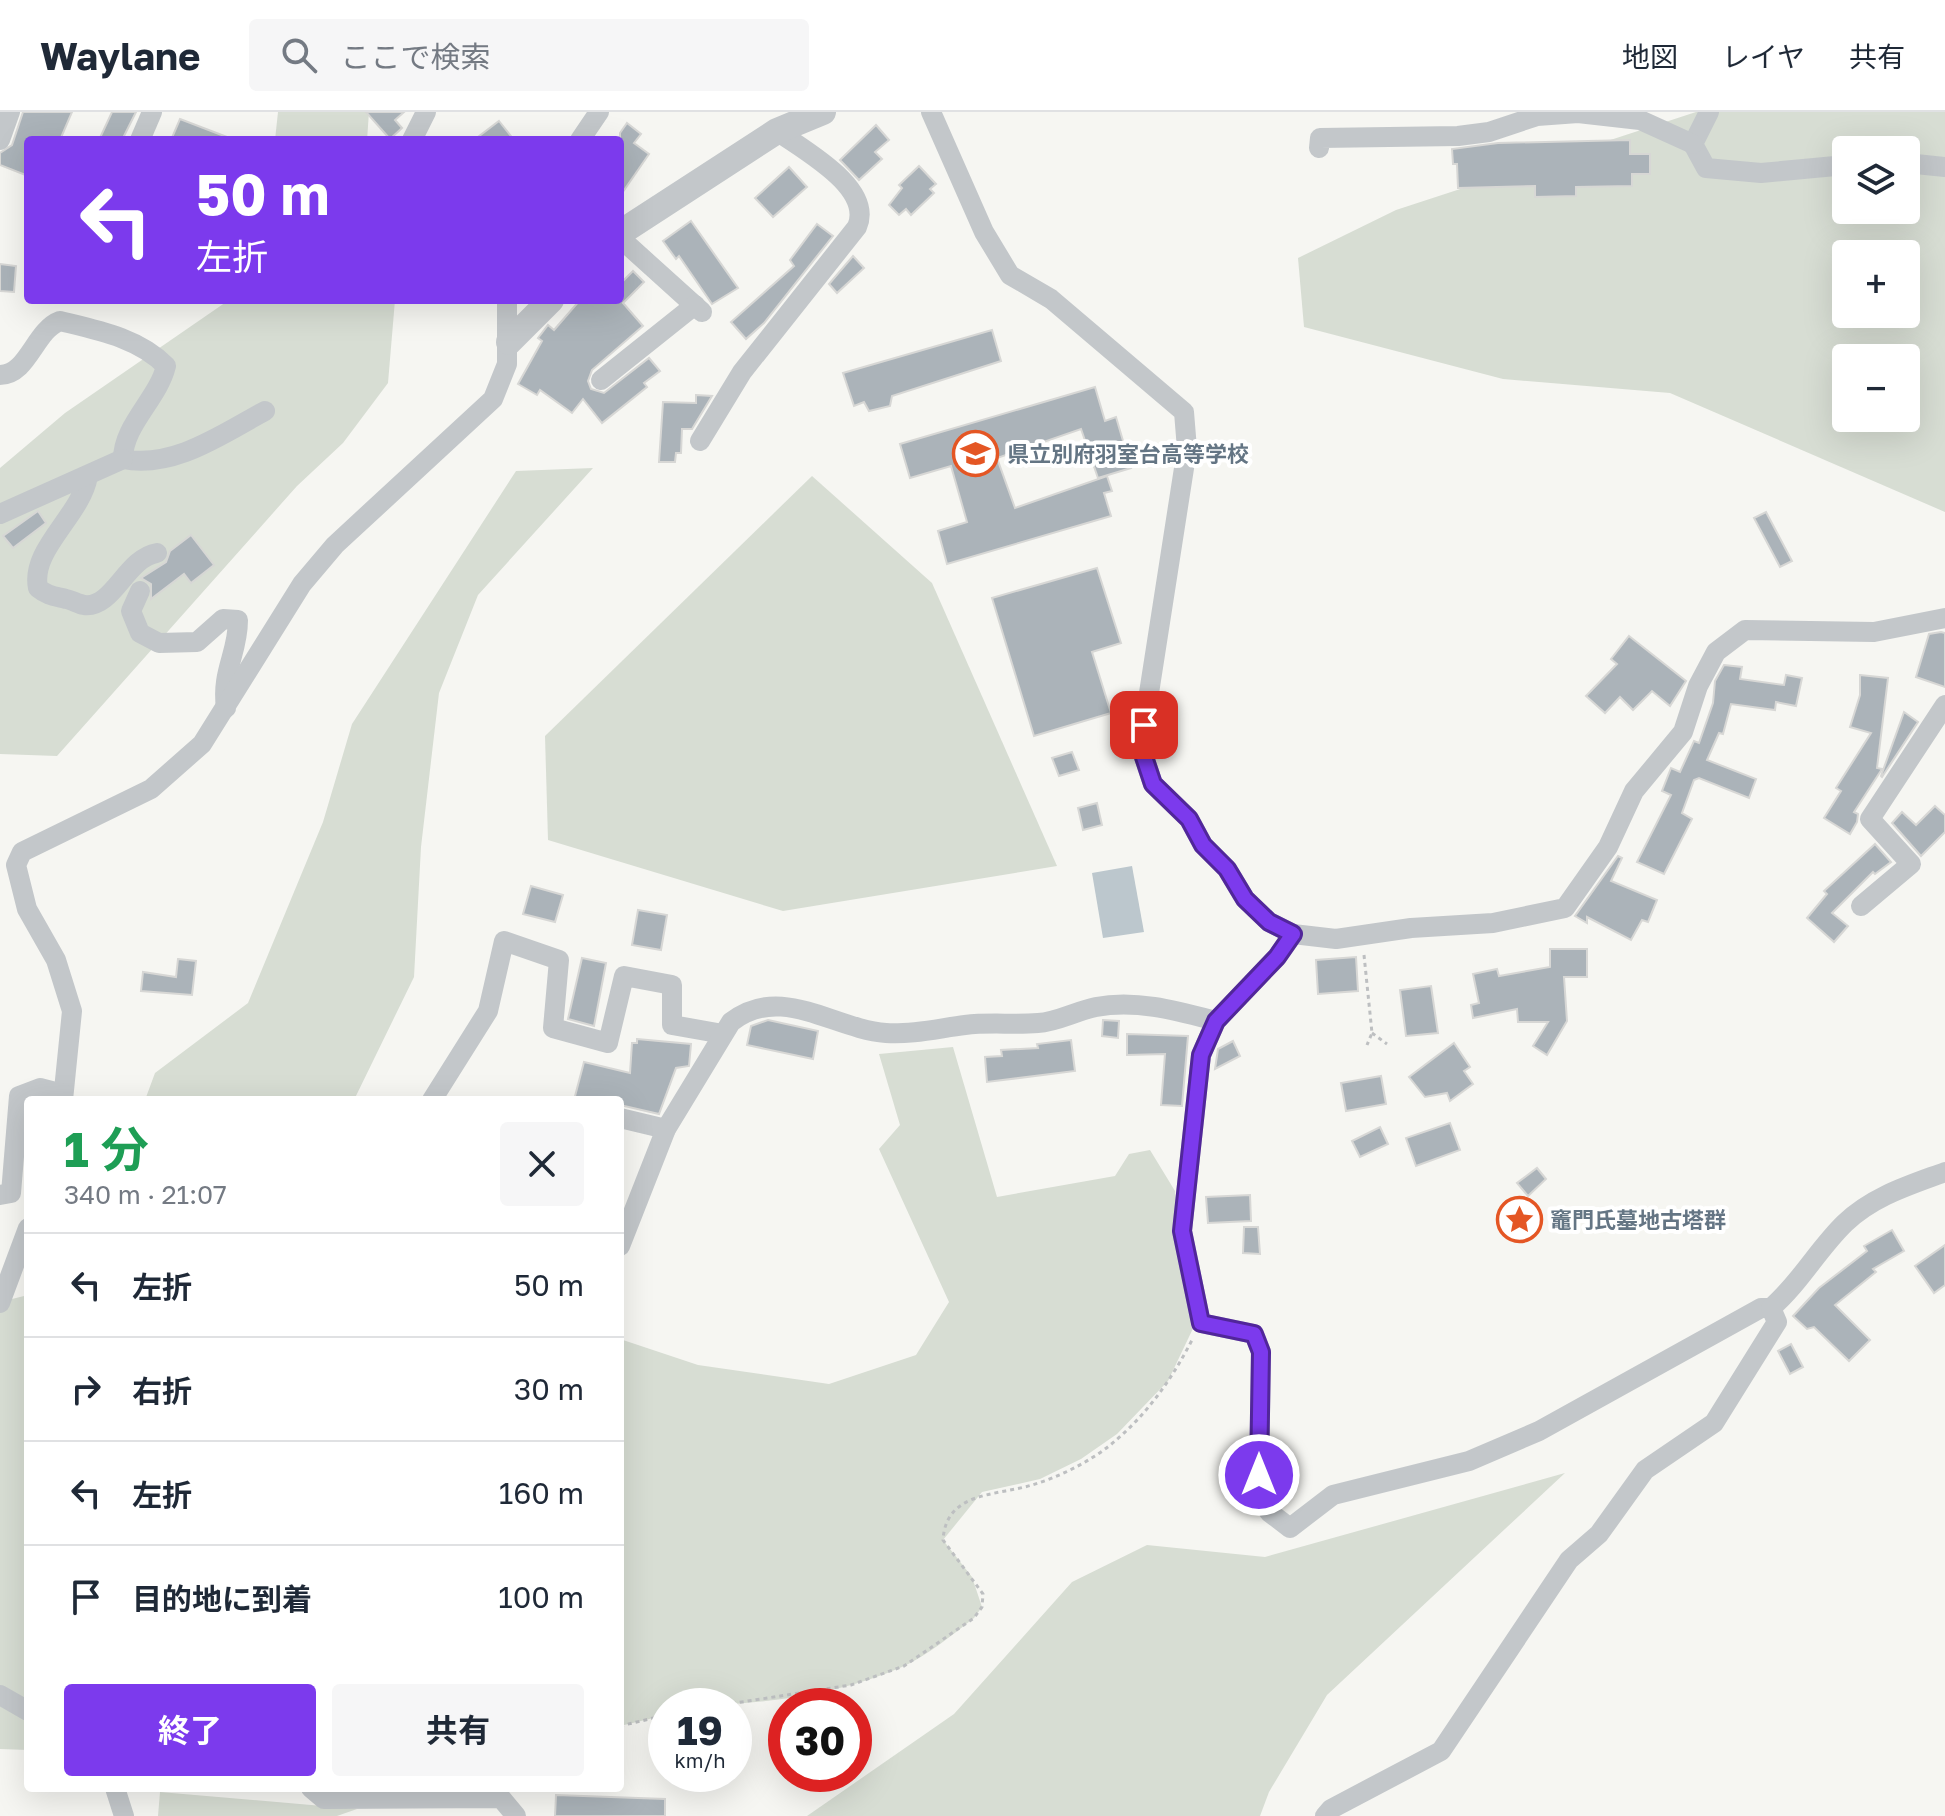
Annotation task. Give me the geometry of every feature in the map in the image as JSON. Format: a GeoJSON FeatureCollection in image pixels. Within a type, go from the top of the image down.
{"type":"FeatureCollection","features":[{"type":"Feature","properties":{"kind":"street"},"geometry":{"type":"LineString","coordinates":[[0,140],[10,112]]}},
{"type":"Feature","properties":{"kind":"street"},"geometry":{"type":"LineString","coordinates":[[142,136],[152,112]]}},
{"type":"Feature","properties":{"kind":"street"},"geometry":{"type":"LineString","coordinates":[[414,136],[426,112]]}},
{"type":"Feature","properties":{"kind":"street"},"geometry":{"type":"LineString","coordinates":[[583,136],[599,112]]}},
{"type":"Feature","properties":{"kind":"street"},"geometry":{"type":"LineString","coordinates":[[624,233],[777,131],[823,112]]}},
{"type":"Feature","properties":{"kind":"street"},"geometry":{"type":"LineString","coordinates":[[931,112],[984,232],[1010,275],[1051,299],[1184,412],[1187,449],[1144,725],[1144,757],[1153,784],[1189,819],[1203,845],[1227,869],[1245,899],[1269,922],[1293,934],[1336,939],[1411,928],[1493,923],[1565,908],[1608,847],[1634,791],[1683,732],[1698,686],[1716,652],[1745,630],[1874,632],[1945,618]]}},
{"type":"Feature","properties":{"kind":"street"},"geometry":{"type":"LineString","coordinates":[[1693,144],[1709,112]]}},
{"type":"Feature","properties":{"kind":"street"},"geometry":{"type":"LineString","coordinates":[[1319,148],[1320,138],[1458,136],[1489,132],[1537,116],[1578,113],[1640,120],[1693,144],[1706,168],[1761,173],[1832,166]]}},
{"type":"Feature","properties":{"kind":"street"},"geometry":{"type":"LineString","coordinates":[[700,441],[742,372],[857,227],[862,214],[858,201],[835,172],[777,131]]}},
{"type":"Feature","properties":{"kind":"street"},"geometry":{"type":"LineString","coordinates":[[1920,164],[1945,167]]}},
{"type":"Feature","properties":{"kind":"street"},"geometry":{"type":"LineString","coordinates":[[601,380],[699,308],[624,240]]}},
{"type":"Feature","properties":{"kind":"street"},"geometry":{"type":"LineString","coordinates":[[63,1096],[72,1011],[56,960],[27,909],[16,865],[22,852],[151,789],[202,744],[302,584],[335,545],[493,399],[507,364],[507,304]]}},
{"type":"Feature","properties":{"kind":"street"},"geometry":{"type":"LineString","coordinates":[[509,342],[547,304]]}},
{"type":"Feature","properties":{"kind":"street"},"geometry":{"type":"LineString","coordinates":[[0,375],[14,372],[46,332],[60,321],[114,335],[159,358],[166,366],[160,389],[123,442],[123,459]]}},
{"type":"Feature","properties":{"kind":"street"},"geometry":{"type":"LineString","coordinates":[[0,514],[123,459],[146,464],[188,450],[265,411]]}},
{"type":"Feature","properties":{"kind":"street"},"geometry":{"type":"LineString","coordinates":[[88,476],[85,495],[37,564],[38,588],[49,597],[94,605],[105,599],[129,568],[147,554],[157,553]]}},
{"type":"Feature","properties":{"kind":"street"},"geometry":{"type":"LineString","coordinates":[[140,591],[131,611],[140,633],[159,643],[197,642],[223,619],[238,620],[238,637],[223,685],[226,708]]}},
{"type":"Feature","properties":{"kind":"street"},"geometry":{"type":"LineString","coordinates":[[1861,906],[1911,864],[1870,819],[1945,705]]}},
{"type":"Feature","properties":{"kind":"street"},"geometry":{"type":"LineString","coordinates":[[1293,934],[1277,957],[1216,1021],[1201,1055],[1182,1231],[1201,1323],[1254,1334],[1261,1352],[1259,1475],[1269,1512],[1290,1528],[1333,1495],[1469,1461],[1539,1431],[1761,1308],[1771,1308],[1787,1294],[1845,1223],[1883,1195],[1945,1172]]}},
{"type":"Feature","properties":{"kind":"street"},"geometry":{"type":"LineString","coordinates":[[435,1096],[488,1011],[504,941],[559,960],[553,1028],[608,1043],[624,976],[672,985],[672,1025],[723,1034]]}},
{"type":"Feature","properties":{"kind":"street"},"geometry":{"type":"LineString","coordinates":[[624,1236],[666,1129],[731,1022],[744,1012],[785,1006],[814,1012],[850,1028],[889,1034],[984,1023],[1041,1023],[1098,1006],[1165,1007],[1216,1021]]}},
{"type":"Feature","properties":{"kind":"street"},"geometry":{"type":"LineString","coordinates":[[0,1195],[11,1193],[19,1096],[40,1088],[60,1096]]}},
{"type":"Feature","properties":{"kind":"street"},"geometry":{"type":"LineString","coordinates":[[624,1119],[666,1129]]}},
{"type":"Feature","properties":{"kind":"street"},"geometry":{"type":"LineString","coordinates":[[0,1303],[24,1239]]}},
{"type":"Feature","properties":{"kind":"street"},"geometry":{"type":"LineString","coordinates":[[1325,1816],[1331,1809],[1441,1751],[1569,1560],[1599,1534],[1645,1470],[1714,1423],[1777,1322],[1771,1308]]}},
{"type":"Feature","properties":{"kind":"street"},"geometry":{"type":"LineString","coordinates":[[0,1695],[24,1709]]}},
{"type":"Feature","properties":{"kind":"street"},"geometry":{"type":"LineString","coordinates":[[116,1792],[124,1816]]}},
{"type":"Feature","properties":{"kind":"street"},"geometry":{"type":"LineString","coordinates":[[316,1792],[324,1799],[501,1798],[516,1816]]}},
{"type":"Feature","properties":{"kind":"path"},"geometry":{"type":"LineString","coordinates":[[1362,935],[1372,1033],[1367,1045]]}},
{"type":"Feature","properties":{"kind":"path"},"geometry":{"type":"LineString","coordinates":[[1372,1033],[1387,1044]]}},
{"type":"Feature","properties":{"kind":"path"},"geometry":{"type":"LineString","coordinates":[[752,1700],[851,1685],[904,1666],[974,1618],[982,1607],[983,1594],[943,1540],[944,1522],[955,1508],[979,1497],[1031,1485],[1074,1468],[1110,1445],[1169,1385],[1201,1323]]}},
{"type":"Feature","properties":{"kind":"path"},"geometry":{"type":"LineString","coordinates":[[624,1725],[648,1719]]}},
{"type":"Feature","properties":{"kind":"shaded area"},"geometry":{"type":"Polygon","coordinates":[[[278,112],[369,112],[367,136],[275,136],[278,112]]]}},
{"type":"Feature","properties":{"kind":"shaded area"},"geometry":{"type":"Polygon","coordinates":[[[1696,112],[1945,112],[1945,512],[1670,393],[1503,379],[1304,327],[1298,258],[1396,210],[1696,112]]]}},
{"type":"Feature","properties":{"kind":"shaded area"},"geometry":{"type":"Polygon","coordinates":[[[223,304],[395,304],[388,383],[343,443],[297,486],[57,756],[0,754],[0,468],[65,413],[223,304]]]}},
{"type":"Feature","properties":{"kind":"shaded area"},"geometry":{"type":"Polygon","coordinates":[[[593,468],[478,595],[439,693],[421,847],[414,977],[356,1096],[146,1096],[155,1073],[248,1003],[323,822],[352,724],[516,471],[593,468]]]}},
{"type":"Feature","properties":{"kind":"shaded area"},"geometry":{"type":"Polygon","coordinates":[[[812,476],[932,583],[1057,866],[783,911],[548,840],[545,736],[812,476]]]}},
{"type":"Feature","properties":{"kind":"shaded area"},"geometry":{"type":"Polygon","coordinates":[[[1132,866],[1144,932],[1103,938],[1092,873],[1132,866]]]}},
{"type":"Feature","properties":{"kind":"shaded area"},"geometry":{"type":"Polygon","coordinates":[[[953,1047],[997,1197],[1115,1176],[1129,1154],[1150,1150],[1175,1191],[1179,1254],[1197,1320],[1168,1381],[1117,1434],[1081,1459],[1040,1479],[982,1492],[943,1540],[972,1577],[982,1607],[974,1618],[940,1644],[902,1667],[845,1687],[768,1688],[768,1700],[752,1702],[752,1688],[648,1688],[648,1719],[624,1725],[624,1340],[698,1365],[829,1384],[916,1355],[949,1302],[879,1149],[900,1125],[879,1054],[953,1047]]]}},
{"type":"Feature","properties":{"kind":"shaded area"},"geometry":{"type":"Polygon","coordinates":[[[24,1296],[24,1750],[0,1749],[0,1302],[24,1296]]]}},
{"type":"Feature","properties":{"kind":"shaded area"},"geometry":{"type":"Polygon","coordinates":[[[1565,1473],[1327,1695],[1269,1792],[1260,1816],[807,1816],[842,1792],[872,1792],[872,1771],[954,1714],[1072,1582],[1147,1545],[1265,1557],[1565,1473]]]}},
{"type":"Feature","properties":{"kind":"shaded area"},"geometry":{"type":"Polygon","coordinates":[[[160,1792],[357,1809],[337,1816],[158,1816],[160,1792]]]}},
{"type":"Feature","properties":{"kind":"building"},"geometry":{"type":"Polygon","coordinates":[[[23,112],[72,112],[62,136],[24,136],[24,174],[0,165],[0,153],[12,145],[23,112]]]}},
{"type":"Feature","properties":{"kind":"building"},"geometry":{"type":"Polygon","coordinates":[[[112,112],[136,112],[124,136],[101,136],[112,112]]]}},
{"type":"Feature","properties":{"kind":"building"},"geometry":{"type":"Polygon","coordinates":[[[366,112],[404,112],[395,120],[402,128],[393,136],[387,136],[366,112]]]}},
{"type":"Feature","properties":{"kind":"building"},"geometry":{"type":"Polygon","coordinates":[[[180,119],[224,136],[173,136],[180,119]]]}},
{"type":"Feature","properties":{"kind":"building"},"geometry":{"type":"Polygon","coordinates":[[[499,121],[511,136],[479,136],[499,121]]]}},
{"type":"Feature","properties":{"kind":"building"},"geometry":{"type":"Polygon","coordinates":[[[627,123],[641,134],[634,143],[649,154],[624,190],[624,136],[620,133],[627,123]]]}},
{"type":"Feature","properties":{"kind":"building"},"geometry":{"type":"Polygon","coordinates":[[[876,125],[889,140],[875,152],[882,159],[859,180],[840,160],[876,125]]]}},
{"type":"Feature","properties":{"kind":"building"},"geometry":{"type":"Polygon","coordinates":[[[1630,140],[1630,154],[1650,154],[1650,174],[1632,174],[1632,186],[1576,187],[1576,196],[1535,197],[1535,186],[1458,188],[1457,164],[1453,164],[1452,149],[1498,143],[1630,140]]]}},
{"type":"Feature","properties":{"kind":"building"},"geometry":{"type":"Polygon","coordinates":[[[919,166],[936,184],[930,189],[934,193],[911,215],[906,209],[899,215],[889,205],[902,188],[899,185],[919,166]]]}},
{"type":"Feature","properties":{"kind":"building"},"geometry":{"type":"Polygon","coordinates":[[[789,167],[807,187],[773,217],[755,198],[789,167]]]}},
{"type":"Feature","properties":{"kind":"building"},"geometry":{"type":"Polygon","coordinates":[[[691,221],[738,288],[712,304],[679,256],[676,259],[663,241],[691,221]]]}},
{"type":"Feature","properties":{"kind":"building"},"geometry":{"type":"Polygon","coordinates":[[[817,224],[833,236],[764,323],[746,339],[731,322],[794,266],[790,260],[817,224]]]}},
{"type":"Feature","properties":{"kind":"building"},"geometry":{"type":"Polygon","coordinates":[[[853,256],[864,268],[837,293],[829,284],[853,256]]]}},
{"type":"Feature","properties":{"kind":"building"},"geometry":{"type":"Polygon","coordinates":[[[0,264],[16,266],[14,292],[0,291],[0,264]]]}},
{"type":"Feature","properties":{"kind":"building"},"geometry":{"type":"Polygon","coordinates":[[[633,271],[644,282],[624,302],[624,280],[633,271]]]}},
{"type":"Feature","properties":{"kind":"building"},"geometry":{"type":"Polygon","coordinates":[[[577,304],[624,304],[643,326],[592,370],[588,381],[591,389],[604,393],[649,358],[660,371],[644,383],[647,387],[602,423],[583,399],[572,413],[540,390],[537,395],[518,384],[542,341],[538,338],[548,325],[554,330],[577,304]]]}},
{"type":"Feature","properties":{"kind":"building"},"geometry":{"type":"Polygon","coordinates":[[[992,330],[1001,361],[892,396],[890,406],[869,411],[864,402],[854,406],[843,373],[992,330]]]}},
{"type":"Feature","properties":{"kind":"building"},"geometry":{"type":"Polygon","coordinates":[[[1095,387],[1105,421],[1116,417],[1131,468],[1098,478],[1081,429],[997,458],[1015,508],[1107,476],[1112,491],[1104,493],[1111,516],[947,564],[938,531],[967,522],[951,466],[910,478],[900,444],[1095,387]]]}},
{"type":"Feature","properties":{"kind":"building"},"geometry":{"type":"Polygon","coordinates":[[[696,395],[712,396],[692,429],[682,429],[681,453],[676,453],[675,462],[659,462],[663,402],[696,403],[696,395]]]}},
{"type":"Feature","properties":{"kind":"building"},"geometry":{"type":"Polygon","coordinates":[[[38,511],[46,523],[13,548],[3,536],[38,511]]]}},
{"type":"Feature","properties":{"kind":"building"},"geometry":{"type":"Polygon","coordinates":[[[1766,512],[1792,561],[1780,567],[1754,518],[1766,512]]]}},
{"type":"Feature","properties":{"kind":"building"},"geometry":{"type":"Polygon","coordinates":[[[191,535],[214,565],[191,583],[184,574],[151,599],[151,584],[141,578],[166,562],[170,551],[191,535]]]}},
{"type":"Feature","properties":{"kind":"building"},"geometry":{"type":"Polygon","coordinates":[[[1097,568],[1121,643],[1092,652],[1111,713],[1034,736],[992,598],[1097,568]]]}},
{"type":"Feature","properties":{"kind":"building"},"geometry":{"type":"Polygon","coordinates":[[[1945,633],[1945,687],[1916,677],[1929,634],[1945,633]]]}},
{"type":"Feature","properties":{"kind":"building"},"geometry":{"type":"Polygon","coordinates":[[[1629,636],[1686,681],[1670,706],[1652,691],[1633,710],[1620,697],[1605,713],[1586,696],[1617,664],[1611,659],[1629,636]]]}},
{"type":"Feature","properties":{"kind":"building"},"geometry":{"type":"Polygon","coordinates":[[[1724,665],[1742,667],[1740,679],[1784,685],[1786,675],[1802,678],[1796,706],[1776,702],[1775,710],[1731,704],[1723,734],[1719,733],[1707,760],[1756,779],[1749,798],[1699,778],[1694,780],[1682,813],[1692,819],[1664,874],[1637,862],[1671,795],[1662,791],[1671,768],[1680,772],[1694,741],[1699,743],[1713,703],[1715,681],[1724,665]]]}},
{"type":"Feature","properties":{"kind":"building"},"geometry":{"type":"Polygon","coordinates":[[[1860,675],[1888,678],[1877,768],[1882,769],[1854,812],[1858,814],[1857,822],[1850,834],[1824,818],[1841,791],[1836,788],[1871,733],[1850,727],[1860,695],[1860,675]]]}},
{"type":"Feature","properties":{"kind":"building"},"geometry":{"type":"Polygon","coordinates":[[[1904,712],[1918,722],[1882,777],[1881,776],[1904,712]]]}},
{"type":"Feature","properties":{"kind":"building"},"geometry":{"type":"Polygon","coordinates":[[[1072,752],[1079,770],[1059,776],[1052,758],[1072,752]]]}},
{"type":"Feature","properties":{"kind":"building"},"geometry":{"type":"Polygon","coordinates":[[[1097,803],[1102,825],[1083,830],[1078,808],[1097,803]]]}},
{"type":"Feature","properties":{"kind":"building"},"geometry":{"type":"Polygon","coordinates":[[[1935,806],[1945,815],[1945,832],[1921,856],[1892,823],[1902,812],[1916,825],[1935,806]]]}},
{"type":"Feature","properties":{"kind":"building"},"geometry":{"type":"Polygon","coordinates":[[[1875,844],[1891,862],[1875,874],[1873,872],[1832,913],[1848,926],[1834,942],[1807,918],[1827,894],[1824,891],[1875,844]]]}},
{"type":"Feature","properties":{"kind":"building"},"geometry":{"type":"Polygon","coordinates":[[[1618,856],[1622,858],[1611,881],[1657,900],[1648,922],[1642,920],[1631,940],[1587,917],[1587,923],[1575,916],[1618,856]]]}},
{"type":"Feature","properties":{"kind":"building"},"geometry":{"type":"Polygon","coordinates":[[[531,886],[563,895],[555,922],[523,914],[531,886]]]}},
{"type":"Feature","properties":{"kind":"building"},"geometry":{"type":"Polygon","coordinates":[[[638,910],[667,915],[661,950],[632,945],[638,910]]]}},
{"type":"Feature","properties":{"kind":"building"},"geometry":{"type":"Polygon","coordinates":[[[1550,949],[1587,949],[1587,977],[1564,977],[1567,1021],[1547,1055],[1533,1046],[1548,1022],[1518,1022],[1517,1009],[1473,1018],[1471,1005],[1479,1003],[1473,974],[1497,969],[1499,976],[1550,967],[1550,949]]]}},
{"type":"Feature","properties":{"kind":"building"},"geometry":{"type":"Polygon","coordinates":[[[1356,957],[1358,991],[1318,994],[1316,960],[1356,957]]]}},
{"type":"Feature","properties":{"kind":"building"},"geometry":{"type":"Polygon","coordinates":[[[582,958],[606,963],[594,1026],[568,1019],[582,958]]]}},
{"type":"Feature","properties":{"kind":"building"},"geometry":{"type":"Polygon","coordinates":[[[178,959],[196,961],[192,995],[141,991],[143,972],[176,977],[178,959]]]}},
{"type":"Feature","properties":{"kind":"building"},"geometry":{"type":"Polygon","coordinates":[[[1431,986],[1438,1033],[1406,1036],[1400,990],[1431,986]]]}},
{"type":"Feature","properties":{"kind":"building"},"geometry":{"type":"Polygon","coordinates":[[[768,1020],[818,1031],[813,1059],[747,1045],[751,1026],[768,1020]]]}},
{"type":"Feature","properties":{"kind":"building"},"geometry":{"type":"Polygon","coordinates":[[[1103,1020],[1119,1021],[1118,1038],[1102,1036],[1103,1020]]]}},
{"type":"Feature","properties":{"kind":"building"},"geometry":{"type":"Polygon","coordinates":[[[1127,1034],[1188,1036],[1182,1106],[1161,1105],[1165,1054],[1127,1055],[1127,1034]]]}},
{"type":"Feature","properties":{"kind":"building"},"geometry":{"type":"Polygon","coordinates":[[[637,1039],[691,1044],[689,1066],[676,1068],[659,1114],[624,1106],[624,1096],[575,1096],[584,1062],[630,1073],[632,1043],[637,1043],[637,1039]]]}},
{"type":"Feature","properties":{"kind":"building"},"geometry":{"type":"Polygon","coordinates":[[[1071,1040],[1075,1071],[987,1082],[985,1057],[1002,1056],[1001,1050],[1038,1048],[1037,1044],[1071,1040]]]}},
{"type":"Feature","properties":{"kind":"building"},"geometry":{"type":"Polygon","coordinates":[[[1233,1041],[1240,1056],[1215,1069],[1218,1049],[1233,1041]]]}},
{"type":"Feature","properties":{"kind":"building"},"geometry":{"type":"Polygon","coordinates":[[[1454,1043],[1470,1067],[1464,1071],[1473,1084],[1450,1101],[1447,1093],[1425,1097],[1409,1077],[1454,1043]]]}},
{"type":"Feature","properties":{"kind":"building"},"geometry":{"type":"Polygon","coordinates":[[[1381,1076],[1386,1104],[1346,1111],[1341,1083],[1381,1076]]]}},
{"type":"Feature","properties":{"kind":"building"},"geometry":{"type":"Polygon","coordinates":[[[1450,1123],[1460,1150],[1416,1166],[1406,1138],[1450,1123]]]}},
{"type":"Feature","properties":{"kind":"building"},"geometry":{"type":"Polygon","coordinates":[[[1380,1127],[1388,1144],[1360,1157],[1352,1141],[1380,1127]]]}},
{"type":"Feature","properties":{"kind":"building"},"geometry":{"type":"Polygon","coordinates":[[[1537,1168],[1546,1179],[1528,1196],[1517,1183],[1537,1168]]]}},
{"type":"Feature","properties":{"kind":"building"},"geometry":{"type":"Polygon","coordinates":[[[1250,1195],[1251,1221],[1208,1223],[1206,1197],[1250,1195]]]}},
{"type":"Feature","properties":{"kind":"building"},"geometry":{"type":"Polygon","coordinates":[[[1244,1227],[1258,1227],[1260,1254],[1243,1253],[1244,1227]]]}},
{"type":"Feature","properties":{"kind":"building"},"geometry":{"type":"Polygon","coordinates":[[[1892,1230],[1904,1251],[1873,1269],[1876,1272],[1835,1305],[1870,1340],[1849,1361],[1814,1327],[1807,1329],[1793,1316],[1819,1288],[1867,1251],[1864,1246],[1892,1230]]]}},
{"type":"Feature","properties":{"kind":"building"},"geometry":{"type":"Polygon","coordinates":[[[1945,1245],[1945,1285],[1934,1293],[1915,1266],[1945,1245]]]}},
{"type":"Feature","properties":{"kind":"building"},"geometry":{"type":"Polygon","coordinates":[[[1791,1344],[1803,1367],[1790,1374],[1778,1351],[1791,1344]]]}},
{"type":"Feature","properties":{"kind":"building"},"geometry":{"type":"Polygon","coordinates":[[[556,1795],[665,1799],[665,1816],[555,1816],[556,1795]]]}},
{"type":"Feature","properties":{"kind":"place","name":"県立別府羽室台高等学校"},"geometry":{"type":"Point","coordinates":[976,453]}},
{"type":"Feature","properties":{"kind":"place","name":"竈門氏墓地古塔群"},"geometry":{"type":"Point","coordinates":[1519,1219]}},
{"type":"Feature","properties":{"kind":"route"},"geometry":{"type":"LineString","coordinates":[[1144,725],[1144,757],[1153,784],[1189,819],[1203,845],[1227,869],[1245,899],[1269,922],[1293,934],[1277,957],[1216,1021],[1201,1055],[1194,1143],[1182,1231],[1196,1284],[1201,1323],[1254,1334],[1261,1352],[1259,1475]]}}]}
